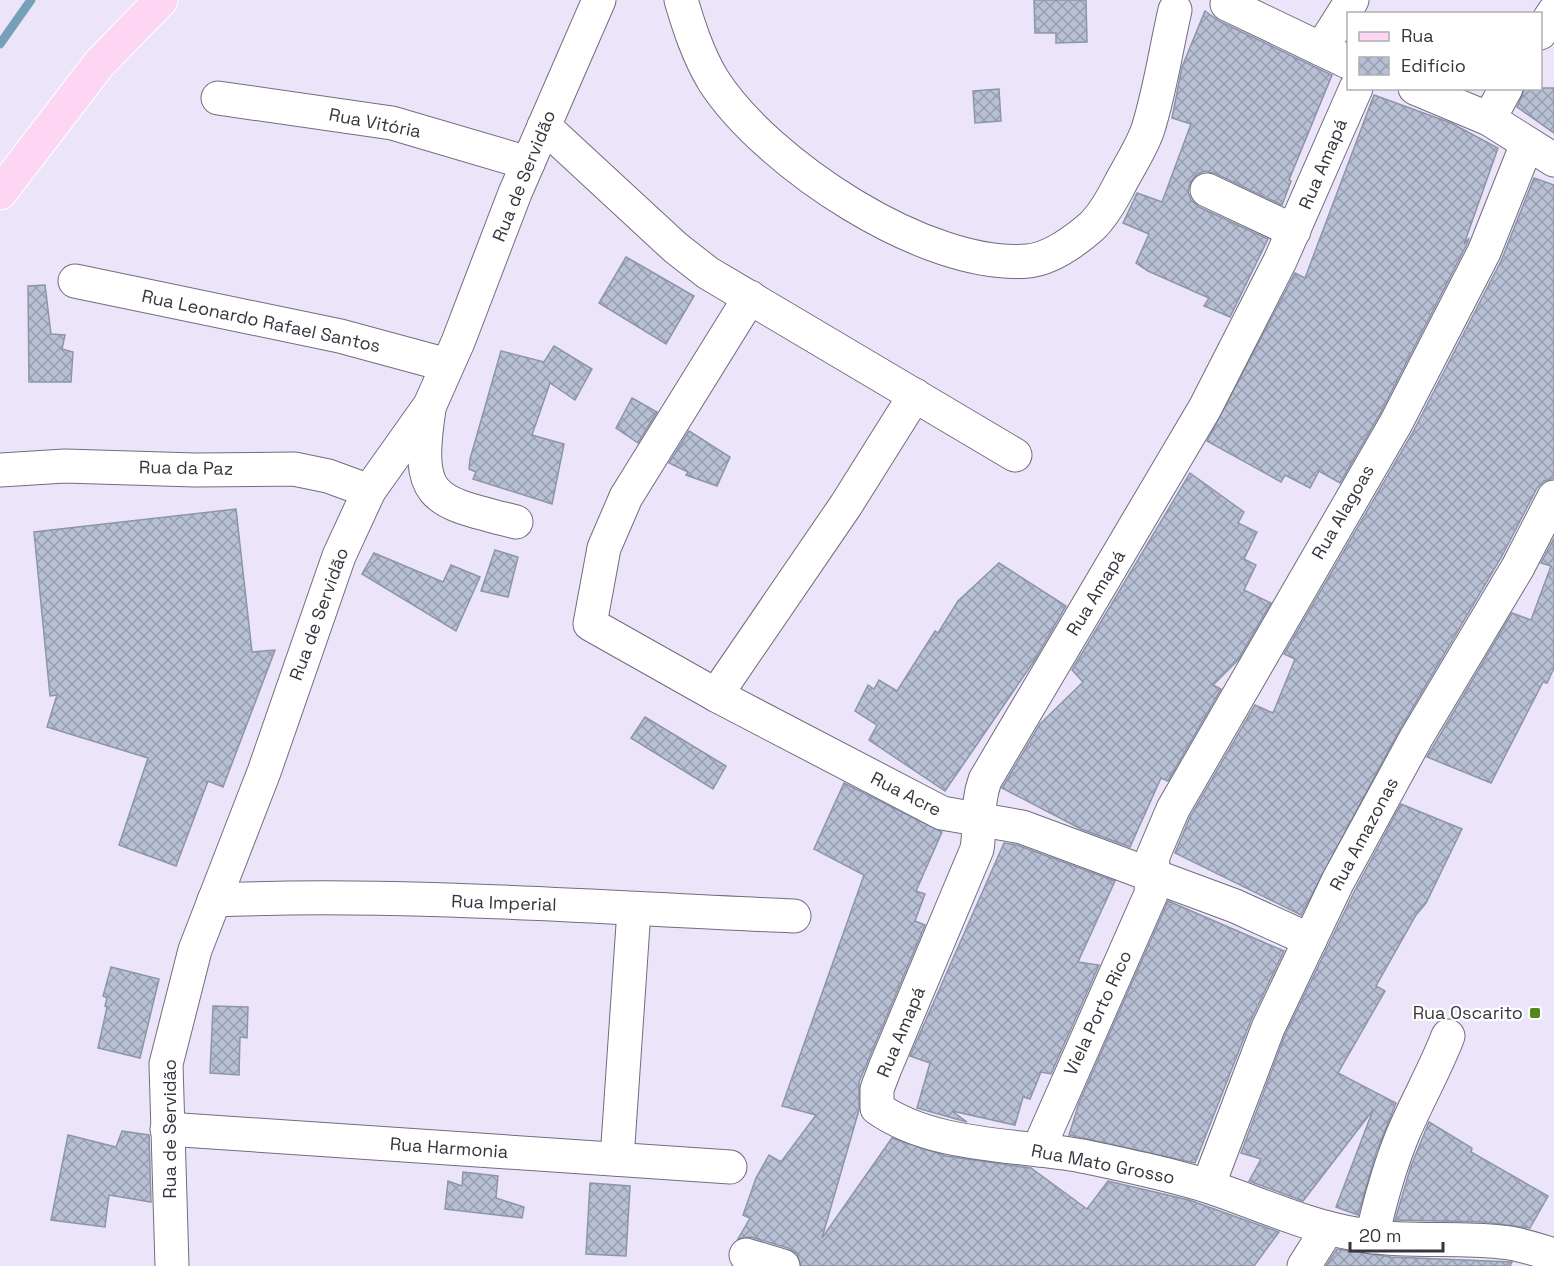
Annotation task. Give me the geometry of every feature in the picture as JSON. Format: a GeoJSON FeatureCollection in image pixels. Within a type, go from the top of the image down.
{"type":"FeatureCollection","features":[{"type":"Feature","properties":{"kind":"main road"},"geometry":{"type":"LineString","coordinates":[[0,193],[99,64],[161,0]]}},
{"type":"Feature","properties":{"kind":"street","name":"Rua de Servidão"},"geometry":{"type":"LineString","coordinates":[[172,1266],[166,1064],[195,950],[264,772],[339,556],[369,491],[430,405],[528,163],[599,0]]}},
{"type":"Feature","properties":{"kind":"street"},"geometry":{"type":"LineString","coordinates":[[681,0],[694,40],[713,80],[748,122],[780,152],[833,192],[882,221],[942,249],[986,261],[1030,261],[1066,247],[1093,226],[1115,193],[1147,130],[1175,10]]}},
{"type":"Feature","properties":{"kind":"street"},"geometry":{"type":"LineString","coordinates":[[1227,4],[1335,55],[1347,16]]}},
{"type":"Feature","properties":{"kind":"street"},"geometry":{"type":"LineString","coordinates":[[1542,30],[1554,12]]}},
{"type":"Feature","properties":{"kind":"street","name":"Rua Amapá"},"geometry":{"type":"LineString","coordinates":[[877,1108],[877,1089],[885,1068],[977,849],[979,821],[977,808],[985,780],[1205,408],[1294,231],[1355,90]]}},
{"type":"Feature","properties":{"kind":"street"},"geometry":{"type":"LineString","coordinates":[[1420,90],[1488,119],[1540,152]]}},
{"type":"Feature","properties":{"kind":"street"},"geometry":{"type":"LineString","coordinates":[[1488,119],[1505,90]]}},
{"type":"Feature","properties":{"kind":"street","name":"Rua Vitória"},"geometry":{"type":"LineString","coordinates":[[218,98],[392,123],[528,163]]}},
{"type":"Feature","properties":{"kind":"street"},"geometry":{"type":"LineString","coordinates":[[544,126],[676,248],[708,273],[1015,455]]}},
{"type":"Feature","properties":{"kind":"street","name":"Rua Alagoas"},"geometry":{"type":"LineString","coordinates":[[1151,874],[1157,844],[1173,809],[1395,423],[1540,152]]}},
{"type":"Feature","properties":{"kind":"street"},"geometry":{"type":"LineString","coordinates":[[1207,190],[1294,231]]}},
{"type":"Feature","properties":{"kind":"street","name":"Rua Leonardo Rafael Santos"},"geometry":{"type":"LineString","coordinates":[[75,281],[340,336],[447,365]]}},
{"type":"Feature","properties":{"kind":"street","name":"Rua Acre"},"geometry":{"type":"LineString","coordinates":[[750,297],[626,497],[604,548],[590,624],[716,695],[942,813],[1022,827],[1235,906],[1310,940]]}},
{"type":"Feature","properties":{"kind":"street"},"geometry":{"type":"LineString","coordinates":[[716,695],[846,505],[915,395]]}},
{"type":"Feature","properties":{"kind":"street"},"geometry":{"type":"LineString","coordinates":[[430,405],[424,459],[427,482],[438,495],[461,507],[516,522]]}},
{"type":"Feature","properties":{"kind":"street","name":"Rua da Paz"},"geometry":{"type":"LineString","coordinates":[[0,470],[65,466],[195,470],[294,469],[328,476],[369,491]]}},
{"type":"Feature","properties":{"kind":"street","name":"Rua Amazonas"},"geometry":{"type":"LineString","coordinates":[[1208,1186],[1268,1028],[1338,881],[1416,738],[1518,567],[1554,497]]}},
{"type":"Feature","properties":{"kind":"street","name":"Viela Porto Rico"},"geometry":{"type":"LineString","coordinates":[[1038,1150],[1151,894],[1151,874]]}},
{"type":"Feature","properties":{"kind":"street","name":"Rua Imperial"},"geometry":{"type":"LineString","coordinates":[[214,900],[260,898],[488,902],[794,916]]}},
{"type":"Feature","properties":{"kind":"street"},"geometry":{"type":"LineString","coordinates":[[617,1159],[634,910]]}},
{"type":"Feature","properties":{"kind":"street"},"geometry":{"type":"LineString","coordinates":[[1372,1237],[1384,1184],[1401,1139],[1433,1076],[1448,1036]]}},
{"type":"Feature","properties":{"kind":"street","name":"Rua Mato Grosso"},"geometry":{"type":"LineString","coordinates":[[877,1108],[918,1128],[980,1143],[1080,1156],[1208,1186],[1328,1228],[1372,1237],[1498,1254],[1554,1255]]}},
{"type":"Feature","properties":{"kind":"street","name":"Rua Harmonia"},"geometry":{"type":"LineString","coordinates":[[167,1129],[730,1167]]}},
{"type":"Feature","properties":{"kind":"street"},"geometry":{"type":"LineString","coordinates":[[1304,1266],[1328,1228]]}},
{"type":"Feature","properties":{"kind":"street"},"geometry":{"type":"LineString","coordinates":[[746,1254],[783,1266]]}},
{"type":"Feature","properties":{"kind":"building"},"geometry":{"type":"Polygon","coordinates":[[[1034,0],[1086,0],[1087,42],[1056,43],[1056,33],[1035,33],[1034,0]]]}},
{"type":"Feature","properties":{"kind":"building"},"geometry":{"type":"Polygon","coordinates":[[[1205,11],[1219,21],[1332,75],[1289,180],[1291,181],[1282,205],[1214,173],[1205,171],[1197,174],[1190,183],[1188,192],[1191,200],[1199,207],[1268,239],[1230,317],[1204,306],[1209,298],[1148,271],[1136,263],[1149,234],[1123,223],[1137,193],[1162,202],[1191,124],[1172,118],[1182,67],[1205,11]]]}},
{"type":"Feature","properties":{"kind":"building"},"geometry":{"type":"Polygon","coordinates":[[[1554,88],[1554,133],[1517,107],[1524,90],[1554,88]]]}},
{"type":"Feature","properties":{"kind":"building"},"geometry":{"type":"Polygon","coordinates":[[[999,89],[1001,121],[975,123],[973,91],[999,89]]]}},
{"type":"Feature","properties":{"kind":"building"},"geometry":{"type":"Polygon","coordinates":[[[1374,95],[1451,123],[1498,148],[1464,244],[1469,238],[1467,244],[1380,414],[1340,483],[1319,471],[1310,488],[1285,475],[1281,482],[1207,441],[1295,273],[1305,278],[1374,95]]]}},
{"type":"Feature","properties":{"kind":"building"},"geometry":{"type":"Polygon","coordinates":[[[1534,178],[1554,185],[1554,478],[1544,481],[1537,488],[1502,556],[1400,729],[1301,915],[1175,853],[1190,817],[1255,705],[1273,713],[1295,659],[1284,654],[1413,432],[1501,261],[1534,178]]]}},
{"type":"Feature","properties":{"kind":"building"},"geometry":{"type":"Polygon","coordinates":[[[626,257],[694,296],[666,344],[599,303],[626,257]]]}},
{"type":"Feature","properties":{"kind":"building"},"geometry":{"type":"Polygon","coordinates":[[[45,285],[51,334],[65,335],[62,349],[73,352],[71,382],[29,382],[28,286],[45,285]]]}},
{"type":"Feature","properties":{"kind":"building"},"geometry":{"type":"Polygon","coordinates":[[[554,346],[592,369],[575,400],[550,383],[532,435],[564,444],[552,504],[473,479],[476,472],[469,469],[501,351],[544,362],[554,346]]]}},
{"type":"Feature","properties":{"kind":"building"},"geometry":{"type":"Polygon","coordinates":[[[632,398],[657,412],[638,443],[616,428],[632,398]]]}},
{"type":"Feature","properties":{"kind":"building"},"geometry":{"type":"Polygon","coordinates":[[[689,431],[730,457],[717,486],[686,475],[688,472],[669,463],[689,431]]]}},
{"type":"Feature","properties":{"kind":"building"},"geometry":{"type":"Polygon","coordinates":[[[1190,473],[1244,512],[1238,523],[1257,532],[1244,559],[1256,565],[1244,590],[1271,603],[1238,660],[1213,685],[1221,689],[1168,781],[1161,778],[1130,847],[1081,829],[1002,788],[1040,724],[1083,682],[1072,670],[1190,473]]]}},
{"type":"Feature","properties":{"kind":"building"},"geometry":{"type":"Polygon","coordinates":[[[236,509],[252,652],[275,650],[223,787],[208,781],[176,866],[119,845],[148,758],[47,727],[57,695],[50,696],[34,532],[236,509]]]}},
{"type":"Feature","properties":{"kind":"building"},"geometry":{"type":"Polygon","coordinates":[[[1554,538],[1554,668],[1547,683],[1543,682],[1491,783],[1427,757],[1512,613],[1531,620],[1551,566],[1541,563],[1554,538]]]}},
{"type":"Feature","properties":{"kind":"building"},"geometry":{"type":"Polygon","coordinates":[[[495,550],[518,557],[508,597],[481,591],[495,550]]]}},
{"type":"Feature","properties":{"kind":"building"},"geometry":{"type":"Polygon","coordinates":[[[374,553],[443,582],[451,565],[480,577],[456,631],[362,574],[374,553]]]}},
{"type":"Feature","properties":{"kind":"building"},"geometry":{"type":"Polygon","coordinates":[[[999,563],[1066,606],[1034,661],[945,791],[869,740],[877,725],[855,711],[868,685],[874,689],[879,680],[897,691],[935,631],[938,633],[958,601],[999,563]]]}},
{"type":"Feature","properties":{"kind":"building"},"geometry":{"type":"Polygon","coordinates":[[[645,717],[726,766],[713,789],[631,738],[645,717]]]}},
{"type":"Feature","properties":{"kind":"building"},"geometry":{"type":"Polygon","coordinates":[[[844,783],[942,832],[916,891],[925,894],[915,921],[925,925],[859,1082],[859,1110],[822,1238],[892,1138],[946,1156],[1031,1168],[1087,1209],[1108,1181],[1189,1200],[1279,1232],[1254,1266],[801,1266],[797,1254],[788,1248],[751,1237],[738,1239],[750,1218],[743,1215],[756,1178],[769,1155],[781,1162],[816,1115],[782,1106],[864,875],[814,849],[844,783]]]}},
{"type":"Feature","properties":{"kind":"building"},"geometry":{"type":"Polygon","coordinates":[[[1401,804],[1462,829],[1426,903],[1416,915],[1376,986],[1385,991],[1338,1073],[1396,1103],[1376,1153],[1358,1215],[1336,1207],[1373,1110],[1303,1201],[1249,1181],[1261,1159],[1241,1153],[1285,1035],[1355,890],[1401,804]]]}},
{"type":"Feature","properties":{"kind":"building"},"geometry":{"type":"Polygon","coordinates":[[[1004,843],[1017,845],[1115,881],[1078,962],[1099,965],[1051,1074],[1041,1072],[1030,1099],[1023,1097],[1015,1125],[952,1111],[967,1122],[917,1108],[930,1063],[910,1056],[1004,843]]]}},
{"type":"Feature","properties":{"kind":"building"},"geometry":{"type":"Polygon","coordinates":[[[1168,901],[1284,951],[1251,1020],[1195,1163],[1069,1135],[1079,1103],[1168,901]]]}},
{"type":"Feature","properties":{"kind":"building"},"geometry":{"type":"Polygon","coordinates":[[[111,967],[159,979],[140,1058],[98,1048],[107,1007],[105,1006],[107,998],[103,996],[111,967]]]}},
{"type":"Feature","properties":{"kind":"building"},"geometry":{"type":"Polygon","coordinates":[[[213,1006],[248,1007],[247,1038],[240,1037],[239,1075],[210,1073],[213,1006]]]}},
{"type":"Feature","properties":{"kind":"building"},"geometry":{"type":"Polygon","coordinates":[[[1429,1122],[1472,1148],[1471,1152],[1548,1196],[1530,1228],[1484,1222],[1395,1220],[1411,1166],[1429,1122]]]}},
{"type":"Feature","properties":{"kind":"building"},"geometry":{"type":"Polygon","coordinates":[[[122,1131],[149,1135],[151,1202],[109,1195],[105,1227],[51,1220],[68,1135],[116,1147],[122,1131]]]}},
{"type":"Feature","properties":{"kind":"building"},"geometry":{"type":"Polygon","coordinates":[[[463,1172],[498,1176],[496,1198],[524,1207],[522,1218],[445,1209],[448,1181],[462,1186],[463,1172]]]}},
{"type":"Feature","properties":{"kind":"building"},"geometry":{"type":"Polygon","coordinates":[[[590,1183],[630,1186],[626,1256],[586,1254],[590,1183]]]}},
{"type":"Feature","properties":{"kind":"building"},"geometry":{"type":"Polygon","coordinates":[[[1337,1249],[1391,1257],[1512,1262],[1510,1266],[1326,1266],[1337,1249]]]}},
{"type":"Feature","properties":{"kind":"waterway"},"geometry":{"type":"LineString","coordinates":[[0,44],[31,0]]}},
{"type":"Feature","properties":{"kind":"place","name":"Rua Oscarito"},"geometry":{"type":"Point","coordinates":[1535,1013]}}]}
